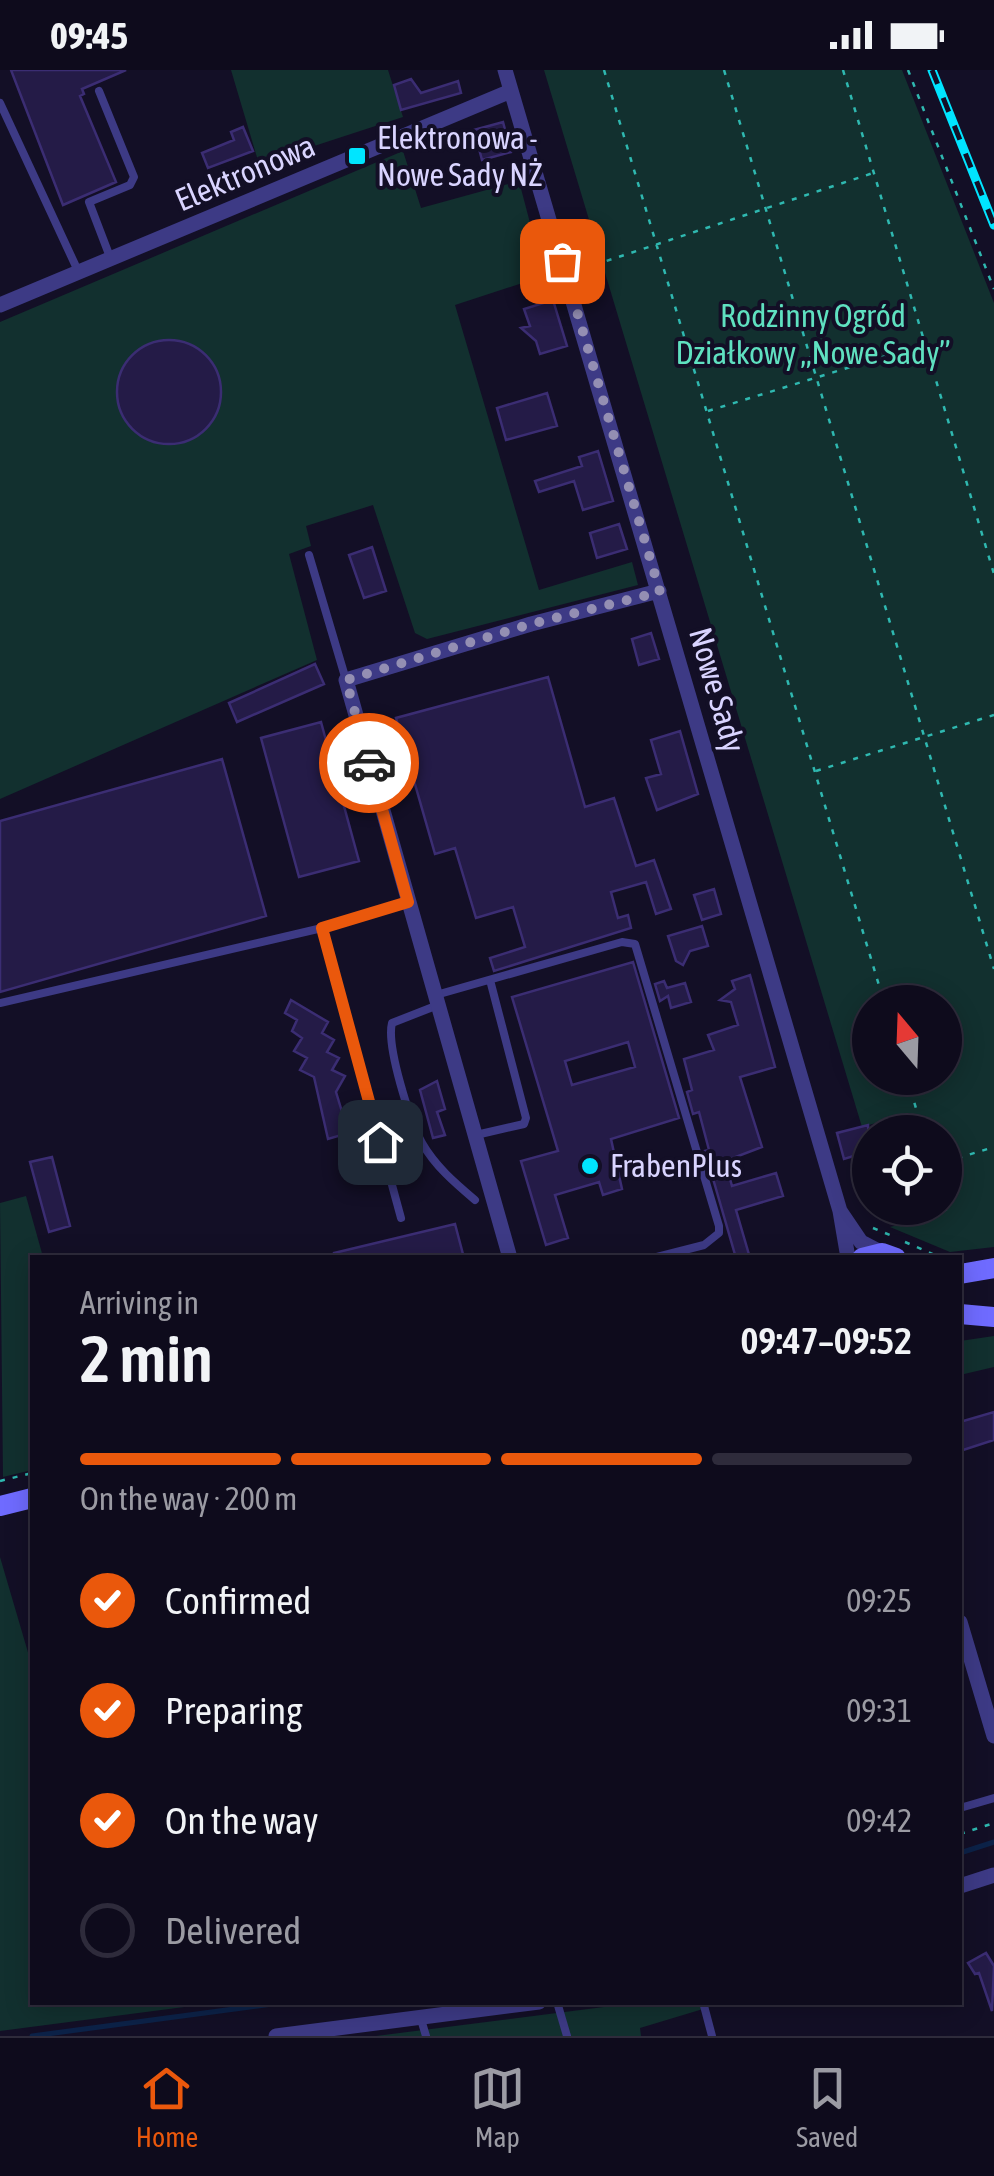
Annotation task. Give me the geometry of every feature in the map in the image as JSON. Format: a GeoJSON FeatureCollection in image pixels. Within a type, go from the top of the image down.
{"type":"FeatureCollection","features":[{"type":"Feature","properties":{"kind":"main road"},"geometry":{"type":"LineString","coordinates":[[962,1274],[994,1268]]}},
{"type":"Feature","properties":{"kind":"main road"},"geometry":{"type":"LineString","coordinates":[[962,1314],[991,1317]]}},
{"type":"Feature","properties":{"kind":"main road"},"geometry":{"type":"LineString","coordinates":[[0,1505],[30,1498]]}},
{"type":"Feature","properties":{"kind":"street","name":"Nowe Sady"},"geometry":{"type":"LineString","coordinates":[[505,70],[840,1211],[847,1255]]}},
{"type":"Feature","properties":{"kind":"street","name":"Elektronowa"},"geometry":{"type":"LineString","coordinates":[[0,306],[511,92]]}},
{"type":"Feature","properties":{"kind":"street"},"geometry":{"type":"LineString","coordinates":[[509,1255],[346,680],[531,624],[660,592]]}},
{"type":"Feature","properties":{"kind":"street","name":"Nowe Sady"},"geometry":{"type":"LineString","coordinates":[[840,1211],[861,1242],[879,1255]]}},
{"type":"Feature","properties":{"kind":"street"},"geometry":{"type":"LineString","coordinates":[[962,1326],[991,1317]]}},
{"type":"Feature","properties":{"kind":"street"},"geometry":{"type":"LineString","coordinates":[[962,1629],[994,1736]]}},
{"type":"Feature","properties":{"kind":"street"},"geometry":{"type":"LineString","coordinates":[[962,1885],[994,1875]]}},
{"type":"Feature","properties":{"kind":"street"},"geometry":{"type":"LineString","coordinates":[[276,2036],[514,2005]]}},
{"type":"Feature","properties":{"kind":"lane"},"geometry":{"type":"LineString","coordinates":[[99,91],[134,177],[130,184],[89,202],[111,259]]}},
{"type":"Feature","properties":{"kind":"lane"},"geometry":{"type":"LineString","coordinates":[[0,102],[79,273]]}},
{"type":"Feature","properties":{"kind":"lane"},"geometry":{"type":"LineString","coordinates":[[308,556],[346,680]]}},
{"type":"Feature","properties":{"kind":"lane"},"geometry":{"type":"LineString","coordinates":[[0,1003],[322,928],[408,902]]}},
{"type":"Feature","properties":{"kind":"lane"},"geometry":{"type":"LineString","coordinates":[[322,928],[401,1218]]}},
{"type":"Feature","properties":{"kind":"lane"},"geometry":{"type":"LineString","coordinates":[[475,1200],[444,1174],[421,1141],[394,1053],[392,1023],[490,980],[622,942],[635,944],[719,1226],[718,1234],[704,1245],[666,1255]]}},
{"type":"Feature","properties":{"kind":"lane"},"geometry":{"type":"LineString","coordinates":[[476,1135],[524,1124],[527,1110],[490,980]]}},
{"type":"Feature","properties":{"kind":"lane"},"geometry":{"type":"LineString","coordinates":[[962,1807],[994,1798]]}},
{"type":"Feature","properties":{"kind":"lane"},"geometry":{"type":"LineString","coordinates":[[558,2005],[567,2036]]}},
{"type":"Feature","properties":{"kind":"lane"},"geometry":{"type":"LineString","coordinates":[[704,2005],[712,2036]]}},
{"type":"Feature","properties":{"kind":"lane"},"geometry":{"type":"LineString","coordinates":[[420,2016],[426,2036]]}},
{"type":"Feature","properties":{"kind":"path"},"geometry":{"type":"LineString","coordinates":[[604,70],[879,985]]}},
{"type":"Feature","properties":{"kind":"path"},"geometry":{"type":"LineString","coordinates":[[724,70],[994,969]]}},
{"type":"Feature","properties":{"kind":"path"},"geometry":{"type":"LineString","coordinates":[[843,70],[994,574]]}},
{"type":"Feature","properties":{"kind":"path"},"geometry":{"type":"LineString","coordinates":[[908,70],[994,289]]}},
{"type":"Feature","properties":{"kind":"path"},"geometry":{"type":"LineString","coordinates":[[566,274],[874,172]]}},
{"type":"Feature","properties":{"kind":"path"},"geometry":{"type":"LineString","coordinates":[[707,412],[925,344]]}},
{"type":"Feature","properties":{"kind":"path"},"geometry":{"type":"LineString","coordinates":[[815,772],[994,716]]}},
{"type":"Feature","properties":{"kind":"path"},"geometry":{"type":"LineString","coordinates":[[962,1157],[994,1147]]}},
{"type":"Feature","properties":{"kind":"path"},"geometry":{"type":"LineString","coordinates":[[0,1481],[30,1474]]}},
{"type":"Feature","properties":{"kind":"path"},"geometry":{"type":"LineString","coordinates":[[962,1833],[994,1823]]}},
{"type":"Feature","properties":{"kind":"green space"},"geometry":{"type":"Polygon","coordinates":[[[231,70],[388,70],[403,117],[259,164],[231,70]]]}},
{"type":"Feature","properties":{"kind":"green space","name":"Rodzinny Ogród Działkowy „Nowe Sady”"},"geometry":{"type":"Polygon","coordinates":[[[544,70],[902,70],[994,303],[994,1247],[950,1252],[890,1227],[962,1225],[962,1115],[858,1115],[852,1095],[962,1095],[962,985],[852,985],[852,1094],[544,70]]]}},
{"type":"Feature","properties":{"kind":"green space"},"geometry":{"type":"Polygon","coordinates":[[[403,151],[421,208],[519,181],[544,276],[455,305],[539,590],[632,562],[638,585],[427,639],[415,633],[373,505],[306,526],[311,546],[289,554],[317,660],[0,799],[0,322],[403,151]]]}},
{"type":"Feature","properties":{"kind":"green space"},"geometry":{"type":"Polygon","coordinates":[[[26,1196],[42,1255],[30,1255],[30,1470],[3,1477],[0,1203],[26,1196]]]}},
{"type":"Feature","properties":{"kind":"green space"},"geometry":{"type":"Polygon","coordinates":[[[994,1336],[994,1367],[962,1375],[962,1341],[994,1336]]]}},
{"type":"Feature","properties":{"kind":"green space"},"geometry":{"type":"Polygon","coordinates":[[[0,1557],[30,1659],[30,2005],[200,2005],[0,2031],[0,1557]]]}},
{"type":"Feature","properties":{"kind":"green space"},"geometry":{"type":"Polygon","coordinates":[[[619,2005],[716,2005],[640,2028],[641,2036],[376,2036],[619,2005]]]}},
{"type":"Feature","properties":{"kind":"water"},"geometry":{"type":"Polygon","coordinates":[[[168,348],[185,351],[199,360],[208,374],[208,408],[199,422],[185,431],[168,434],[151,431],[137,422],[128,408],[125,391],[128,374],[137,360],[151,351],[168,348]]]}},
{"type":"Feature","properties":{"kind":"building"},"geometry":{"type":"Polygon","coordinates":[[[11,70],[126,70],[82,89],[84,94],[80,96],[116,182],[63,205],[11,70]]]}},
{"type":"Feature","properties":{"kind":"building"},"geometry":{"type":"Polygon","coordinates":[[[411,79],[421,93],[458,81],[461,93],[401,110],[394,85],[411,79]]]}},
{"type":"Feature","properties":{"kind":"building"},"geometry":{"type":"Polygon","coordinates":[[[503,122],[511,152],[482,160],[474,130],[503,122]]]}},
{"type":"Feature","properties":{"kind":"building"},"geometry":{"type":"Polygon","coordinates":[[[243,127],[253,151],[208,168],[202,153],[234,140],[231,132],[243,127]]]}},
{"type":"Feature","properties":{"kind":"building"},"geometry":{"type":"Polygon","coordinates":[[[553,300],[567,346],[540,354],[536,341],[521,328],[530,326],[524,309],[553,300]]]}},
{"type":"Feature","properties":{"kind":"building"},"geometry":{"type":"Polygon","coordinates":[[[169,340],[189,344],[206,355],[217,372],[221,392],[217,412],[206,429],[189,440],[169,444],[149,440],[132,429],[121,412],[117,392],[121,372],[132,355],[149,344],[169,340]]]}},
{"type":"Feature","properties":{"kind":"building"},"geometry":{"type":"Polygon","coordinates":[[[547,393],[557,426],[506,440],[497,408],[547,393]]]}},
{"type":"Feature","properties":{"kind":"building"},"geometry":{"type":"Polygon","coordinates":[[[598,451],[613,501],[583,510],[574,481],[539,492],[535,481],[582,466],[579,457],[598,451]]]}},
{"type":"Feature","properties":{"kind":"building"},"geometry":{"type":"Polygon","coordinates":[[[619,524],[627,549],[597,558],[590,533],[619,524]]]}},
{"type":"Feature","properties":{"kind":"building"},"geometry":{"type":"Polygon","coordinates":[[[372,547],[386,591],[364,598],[349,555],[372,547]]]}},
{"type":"Feature","properties":{"kind":"building"},"geometry":{"type":"Polygon","coordinates":[[[651,633],[659,659],[639,665],[632,639],[651,633]]]}},
{"type":"Feature","properties":{"kind":"building"},"geometry":{"type":"Polygon","coordinates":[[[315,664],[324,684],[237,722],[229,703],[315,664]]]}},
{"type":"Feature","properties":{"kind":"building"},"geometry":{"type":"Polygon","coordinates":[[[548,677],[585,807],[614,798],[636,866],[654,860],[671,909],[656,914],[646,882],[611,892],[618,918],[628,915],[631,928],[494,971],[490,958],[525,947],[513,907],[476,918],[455,848],[435,854],[396,718],[548,677]]]}},
{"type":"Feature","properties":{"kind":"building"},"geometry":{"type":"Polygon","coordinates":[[[321,722],[359,861],[299,877],[261,738],[321,722]]]}},
{"type":"Feature","properties":{"kind":"building"},"geometry":{"type":"Polygon","coordinates":[[[680,731],[698,794],[657,810],[646,778],[661,774],[651,740],[680,731]]]}},
{"type":"Feature","properties":{"kind":"building"},"geometry":{"type":"Polygon","coordinates":[[[222,759],[266,916],[0,992],[0,821],[222,759]]]}},
{"type":"Feature","properties":{"kind":"building"},"geometry":{"type":"Polygon","coordinates":[[[714,889],[721,914],[702,920],[694,895],[714,889]]]}},
{"type":"Feature","properties":{"kind":"building"},"geometry":{"type":"Polygon","coordinates":[[[702,926],[708,946],[690,951],[683,965],[676,961],[668,936],[702,926]]]}},
{"type":"Feature","properties":{"kind":"building"},"geometry":{"type":"Polygon","coordinates":[[[633,962],[679,1118],[611,1139],[622,1189],[603,1195],[599,1182],[555,1195],[568,1238],[546,1245],[521,1161],[558,1151],[512,997],[633,962]],[[628,1042],[565,1061],[572,1085],[635,1067],[628,1042]]]}},
{"type":"Feature","properties":{"kind":"building"},"geometry":{"type":"Polygon","coordinates":[[[750,975],[775,1067],[740,1077],[762,1147],[725,1161],[732,1186],[776,1173],[783,1196],[736,1210],[749,1255],[735,1255],[705,1151],[709,1150],[699,1112],[693,1114],[687,1092],[692,1090],[684,1059],[714,1050],[708,1035],[738,1025],[731,1002],[720,1000],[735,989],[732,981],[750,975]]]}},
{"type":"Feature","properties":{"kind":"building"},"geometry":{"type":"Polygon","coordinates":[[[664,981],[667,988],[685,983],[691,1002],[671,1008],[668,996],[660,1001],[655,984],[664,981]]]}},
{"type":"Feature","properties":{"kind":"building"},"geometry":{"type":"Polygon","coordinates":[[[291,1000],[328,1022],[322,1033],[334,1040],[327,1052],[339,1058],[332,1070],[345,1076],[336,1092],[346,1125],[366,1120],[371,1135],[350,1141],[348,1133],[328,1139],[314,1077],[300,1070],[307,1058],[294,1051],[302,1038],[292,1031],[297,1020],[285,1013],[291,1000]]]}},
{"type":"Feature","properties":{"kind":"building"},"geometry":{"type":"Polygon","coordinates":[[[437,1081],[445,1109],[437,1112],[445,1135],[433,1138],[420,1090],[437,1081]]]}},
{"type":"Feature","properties":{"kind":"building"},"geometry":{"type":"Polygon","coordinates":[[[852,1129],[852,1157],[844,1159],[837,1133],[852,1129]]]}},
{"type":"Feature","properties":{"kind":"building"},"geometry":{"type":"Polygon","coordinates":[[[52,1157],[70,1226],[49,1232],[30,1162],[52,1157]]]}},
{"type":"Feature","properties":{"kind":"building"},"geometry":{"type":"Polygon","coordinates":[[[455,1224],[463,1255],[334,1255],[455,1224]]]}},
{"type":"Feature","properties":{"kind":"building"},"geometry":{"type":"Polygon","coordinates":[[[994,1412],[994,1440],[962,1450],[962,1421],[994,1412]]]}},
{"type":"Feature","properties":{"kind":"building"},"geometry":{"type":"Polygon","coordinates":[[[986,1953],[994,1966],[992,2011],[979,1973],[975,1974],[968,1963],[986,1953]]]}},
{"type":"Feature","properties":{"kind":"waterway"},"geometry":{"type":"LineString","coordinates":[[962,1852],[994,1842]]}},
{"type":"Feature","properties":{"kind":"waterway"},"geometry":{"type":"LineString","coordinates":[[32,2036],[264,2005]]}},
{"type":"Feature","properties":{"kind":"railway"},"geometry":{"type":"LineString","coordinates":[[932,70],[994,225]]}},
{"type":"Feature","properties":{"kind":"way so far"},"geometry":{"type":"LineString","coordinates":[[369,763],[346,680],[531,624],[660,592],[562,261]]}},
{"type":"Feature","properties":{"kind":"place","name":"Elektronowa - Nowe Sady NŻ"},"geometry":{"type":"Point","coordinates":[357,156]}},
{"type":"Feature","properties":{"kind":"place","name":"FrabenPlus"},"geometry":{"type":"Point","coordinates":[590,1166]}},
{"type":"Feature","properties":{"kind":"route"},"geometry":{"type":"LineString","coordinates":[[369,763],[408,902],[322,928],[380,1142]]}}]}
